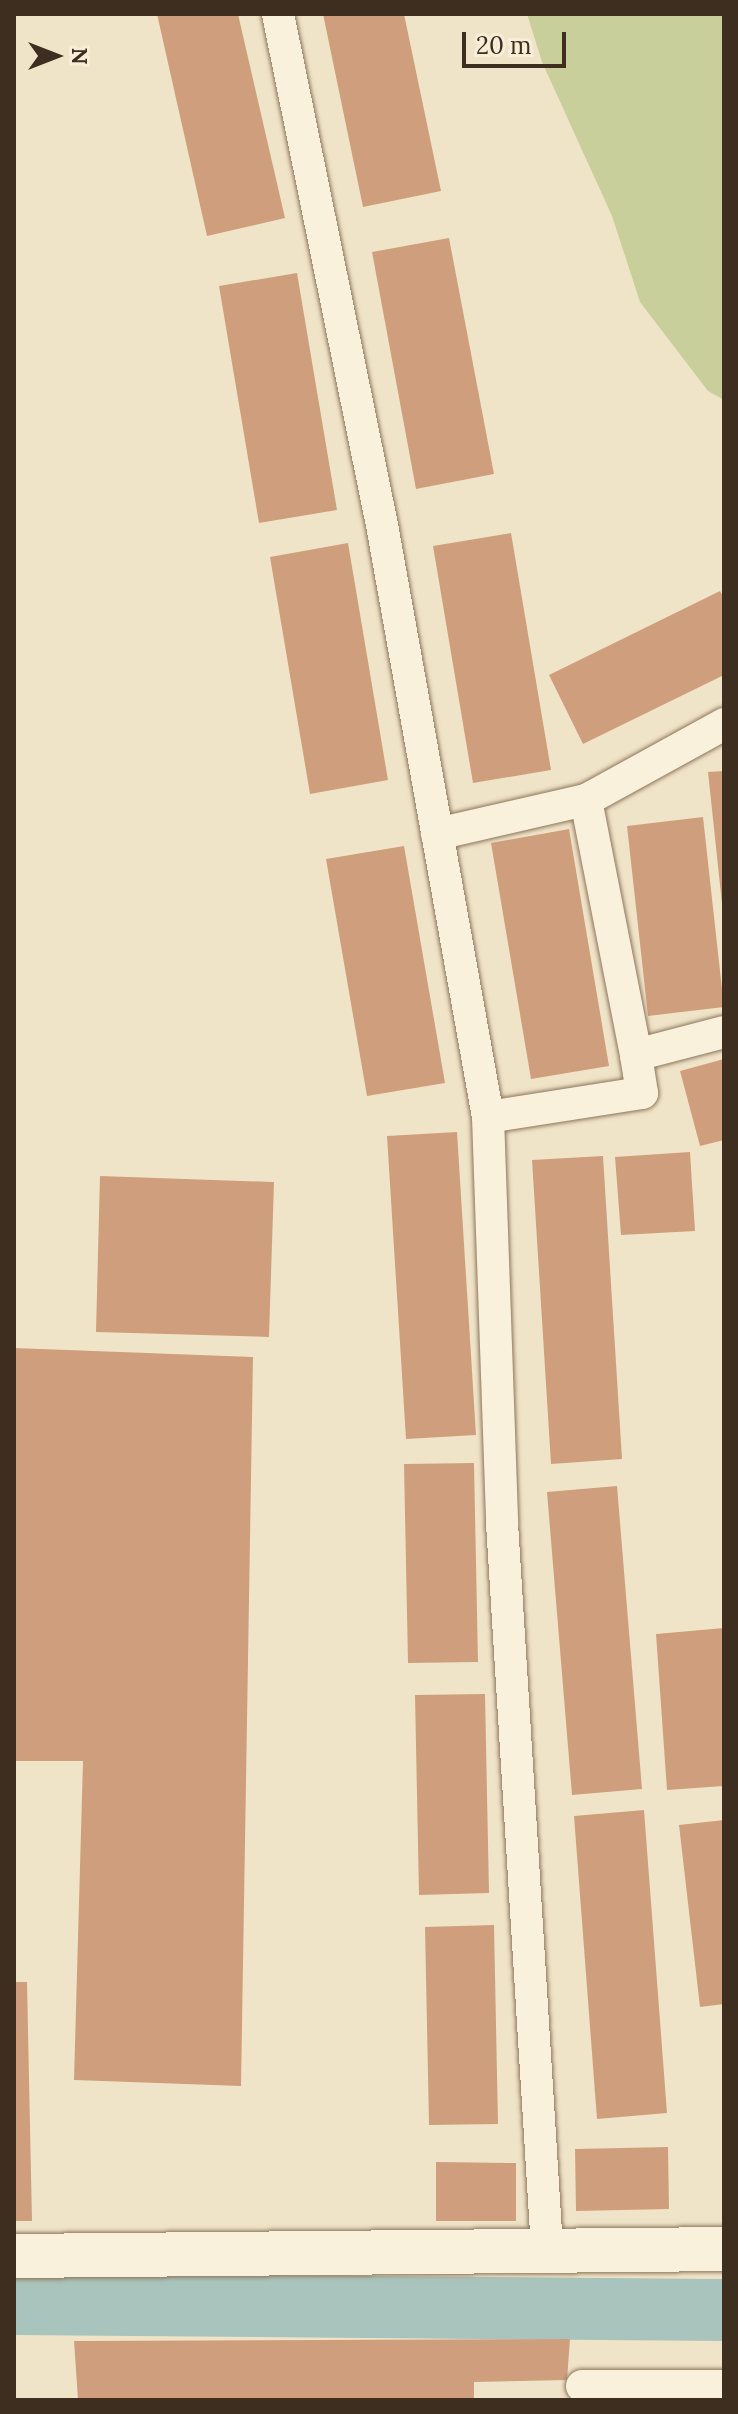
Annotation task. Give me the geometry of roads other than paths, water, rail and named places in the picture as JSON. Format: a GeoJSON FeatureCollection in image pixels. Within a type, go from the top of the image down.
{"type":"FeatureCollection","features":[{"type":"Feature","properties":{"kind":"street"},"geometry":{"type":"LineString","coordinates":[[278,14],[382,525],[488,1117],[502,1523],[547,2249]]}},
{"type":"Feature","properties":{"kind":"street"},"geometry":{"type":"LineString","coordinates":[[437,834],[586,800],[724,724]]}},
{"type":"Feature","properties":{"kind":"street"},"geometry":{"type":"LineString","coordinates":[[488,1117],[642,1093],[586,800]]}},
{"type":"Feature","properties":{"kind":"street"},"geometry":{"type":"LineString","coordinates":[[636,1055],[724,1032]]}},
{"type":"Feature","properties":{"kind":"street"},"geometry":{"type":"LineString","coordinates":[[14,2256],[724,2249]]}},
{"type":"Feature","properties":{"kind":"street"},"geometry":{"type":"LineString","coordinates":[[582,2386],[724,2386]]}},
{"type":"Feature","properties":{"kind":"waterway"},"geometry":{"type":"LineString","coordinates":[[14,2304],[724,2310]]}}]}
